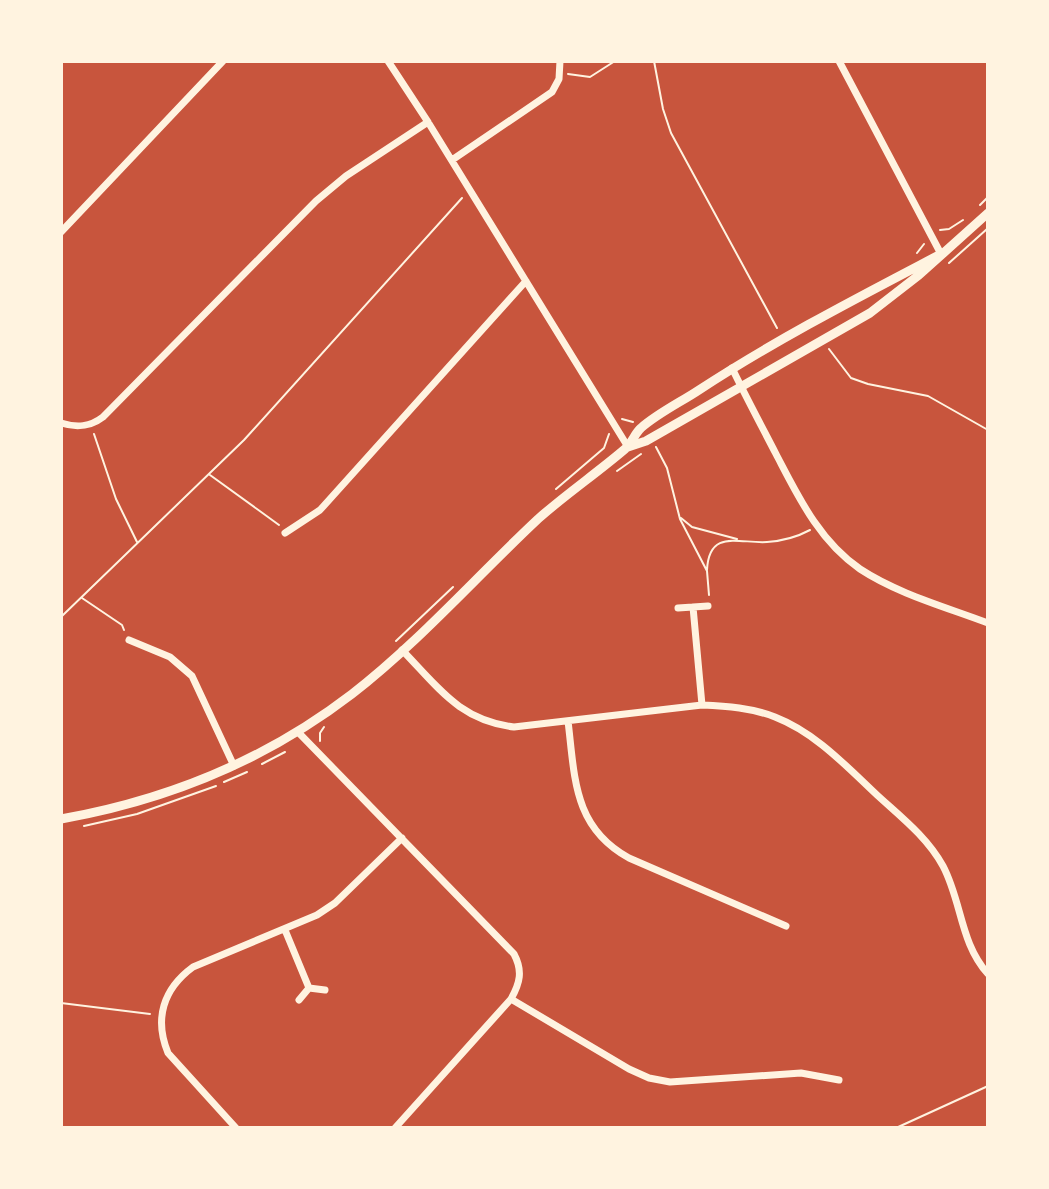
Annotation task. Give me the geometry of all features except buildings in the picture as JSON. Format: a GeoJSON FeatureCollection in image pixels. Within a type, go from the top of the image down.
{"type":"FeatureCollection","features":[{"type":"Feature","properties":{"kind":"street"},"geometry":{"type":"LineString","coordinates":[[61,232],[223,61]]}},
{"type":"Feature","properties":{"kind":"street"},"geometry":{"type":"LineString","coordinates":[[388,61],[628,447]]}},
{"type":"Feature","properties":{"kind":"street"},"geometry":{"type":"LineString","coordinates":[[452,160],[552,92],[559,79],[560,61]]}},
{"type":"Feature","properties":{"kind":"street"},"geometry":{"type":"LineString","coordinates":[[839,61],[941,254]]}},
{"type":"Feature","properties":{"kind":"street"},"geometry":{"type":"LineString","coordinates":[[61,423],[73,427],[91,424],[103,417],[316,201],[346,176],[428,122]]}},
{"type":"Feature","properties":{"kind":"street"},"geometry":{"type":"LineString","coordinates":[[61,819],[128,805],[164,794],[234,766],[298,732],[352,694],[540,518],[628,447],[651,438],[870,313],[895,295],[988,212]]}},
{"type":"Feature","properties":{"kind":"street"},"geometry":{"type":"LineString","coordinates":[[628,447],[640,428],[732,368],[941,254]]}},
{"type":"Feature","properties":{"kind":"street"},"geometry":{"type":"LineString","coordinates":[[285,533],[320,510],[526,281]]}},
{"type":"Feature","properties":{"kind":"street"},"geometry":{"type":"LineString","coordinates":[[732,368],[802,503],[837,550],[859,568],[883,582],[988,623]]}},
{"type":"Feature","properties":{"kind":"street"},"geometry":{"type":"LineString","coordinates":[[678,608],[708,606]]}},
{"type":"Feature","properties":{"kind":"street"},"geometry":{"type":"LineString","coordinates":[[693,607],[702,705]]}},
{"type":"Feature","properties":{"kind":"street"},"geometry":{"type":"LineString","coordinates":[[129,640],[170,657],[192,676],[234,766]]}},
{"type":"Feature","properties":{"kind":"street"},"geometry":{"type":"LineString","coordinates":[[402,650],[450,699],[466,712],[484,721],[514,727],[702,705],[733,706],[763,713],[806,733],[831,752],[932,848],[944,868],[966,940],[974,958],[988,974]]}},
{"type":"Feature","properties":{"kind":"street"},"geometry":{"type":"LineString","coordinates":[[568,721],[579,798],[586,818],[605,842],[629,858],[786,926]]}},
{"type":"Feature","properties":{"kind":"street"},"geometry":{"type":"LineString","coordinates":[[298,732],[514,954],[520,973],[519,985],[511,999],[395,1128]]}},
{"type":"Feature","properties":{"kind":"street"},"geometry":{"type":"LineString","coordinates":[[236,1128],[168,1053],[162,1039],[162,1016],[170,990],[180,977],[193,967],[317,915],[335,902],[402,838]]}},
{"type":"Feature","properties":{"kind":"street"},"geometry":{"type":"LineString","coordinates":[[285,930],[309,988]]}},
{"type":"Feature","properties":{"kind":"street"},"geometry":{"type":"LineString","coordinates":[[309,988],[325,990]]}},
{"type":"Feature","properties":{"kind":"street"},"geometry":{"type":"LineString","coordinates":[[299,1000],[309,988]]}},
{"type":"Feature","properties":{"kind":"street"},"geometry":{"type":"LineString","coordinates":[[511,999],[629,1069],[649,1078],[670,1082],[801,1073],[839,1080]]}},
{"type":"Feature","properties":{"kind":"path"},"geometry":{"type":"LineString","coordinates":[[560,73],[590,77],[615,61]]}},
{"type":"Feature","properties":{"kind":"path"},"geometry":{"type":"LineString","coordinates":[[654,61],[663,109],[671,133],[783,339]]}},
{"type":"Feature","properties":{"kind":"path"},"geometry":{"type":"LineString","coordinates":[[61,617],[244,440],[470,190]]}},
{"type":"Feature","properties":{"kind":"path"},"geometry":{"type":"LineString","coordinates":[[980,205],[988,197]]}},
{"type":"Feature","properties":{"kind":"path"},"geometry":{"type":"LineString","coordinates":[[917,254],[922,250],[925,239],[937,230],[949,229],[964,219]]}},
{"type":"Feature","properties":{"kind":"path"},"geometry":{"type":"LineString","coordinates":[[829,348],[851,378],[934,398],[988,430]]}},
{"type":"Feature","properties":{"kind":"path"},"geometry":{"type":"LineString","coordinates":[[91,424],[116,499],[138,543]]}},
{"type":"Feature","properties":{"kind":"path"},"geometry":{"type":"LineString","coordinates":[[555,490],[604,448],[608,440],[608,430]]}},
{"type":"Feature","properties":{"kind":"path"},"geometry":{"type":"LineString","coordinates":[[651,438],[667,468],[680,518],[707,571]]}},
{"type":"Feature","properties":{"kind":"path"},"geometry":{"type":"LineString","coordinates":[[209,474],[275,520],[285,533]]}},
{"type":"Feature","properties":{"kind":"path"},"geometry":{"type":"LineString","coordinates":[[680,518],[692,527],[740,540]]}},
{"type":"Feature","properties":{"kind":"path"},"geometry":{"type":"LineString","coordinates":[[708,606],[707,571],[711,554],[718,544],[725,541],[765,542],[785,539],[817,526]]}},
{"type":"Feature","properties":{"kind":"path"},"geometry":{"type":"LineString","coordinates":[[391,647],[460,580]]}},
{"type":"Feature","properties":{"kind":"path"},"geometry":{"type":"LineString","coordinates":[[81,597],[122,625],[129,640]]}},
{"type":"Feature","properties":{"kind":"path"},"geometry":{"type":"LineString","coordinates":[[61,1003],[162,1016]]}},
{"type":"Feature","properties":{"kind":"path"},"geometry":{"type":"LineString","coordinates":[[896,1128],[988,1086]]}}]}
